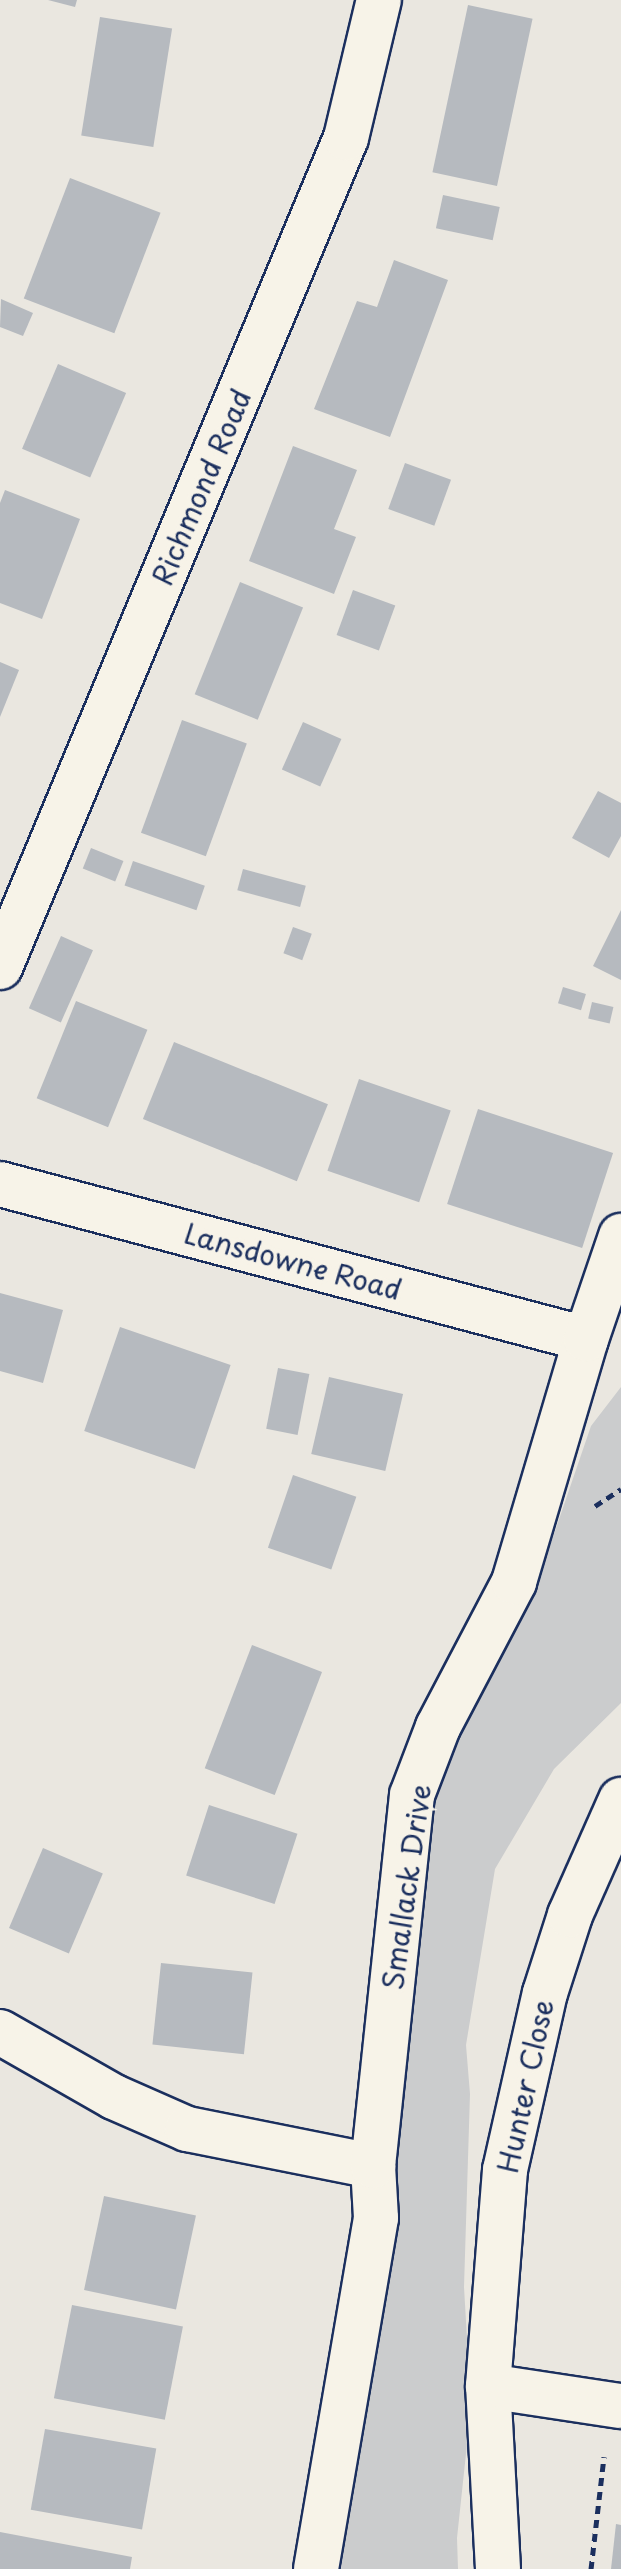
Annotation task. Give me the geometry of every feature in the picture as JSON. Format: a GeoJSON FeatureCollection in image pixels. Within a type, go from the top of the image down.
{"type":"FeatureCollection","features":[{"type":"Feature","properties":{"kind":"street","name":"Richmond Road"},"geometry":{"type":"LineString","coordinates":[[0,967],[346,138],[379,0]]}},
{"type":"Feature","properties":{"kind":"street","name":"Lansdowne Road"},"geometry":{"type":"LineString","coordinates":[[0,1184],[586,1339]]}},
{"type":"Feature","properties":{"kind":"street","name":"Smallack Drive"},"geometry":{"type":"LineString","coordinates":[[316,2569],[376,2218],[373,2166],[412,1795],[438,1727],[514,1582],[586,1339],[621,1236]]}},
{"type":"Feature","properties":{"kind":"street","name":"Hunter Close"},"geometry":{"type":"LineString","coordinates":[[498,2569],[488,2386],[505,2170],[545,1993],[570,1915],[621,1800]]}},
{"type":"Feature","properties":{"kind":"street"},"geometry":{"type":"LineString","coordinates":[[0,2032],[114,2097],[187,2129],[373,2166]]}},
{"type":"Feature","properties":{"kind":"street"},"geometry":{"type":"LineString","coordinates":[[488,2386],[616,2406]]}},
{"type":"Feature","properties":{"kind":"path"},"geometry":{"type":"LineString","coordinates":[[591,2569],[616,2406]]}},
{"type":"Feature","properties":{"kind":"shaded area"},"geometry":{"type":"Polygon","coordinates":[[[621,1387],[621,1703],[554,1769],[495,1869],[466,2045],[470,2094],[464,2287],[471,2407],[457,2538],[458,2569],[341,2569],[387,2217],[416,1848],[464,1718],[542,1569],[591,1426],[621,1387]]]}},
{"type":"Feature","properties":{"kind":"building"},"geometry":{"type":"Polygon","coordinates":[[[48,0],[77,0],[75,7],[48,0]]]}},
{"type":"Feature","properties":{"kind":"building"},"geometry":{"type":"Polygon","coordinates":[[[468,5],[533,19],[497,186],[432,172],[468,5]]]}},
{"type":"Feature","properties":{"kind":"building"},"geometry":{"type":"Polygon","coordinates":[[[100,17],[172,28],[153,147],[81,136],[100,17]]]}},
{"type":"Feature","properties":{"kind":"building"},"geometry":{"type":"Polygon","coordinates":[[[70,178],[161,213],[114,333],[24,298],[70,178]]]}},
{"type":"Feature","properties":{"kind":"building"},"geometry":{"type":"Polygon","coordinates":[[[443,195],[500,207],[493,240],[436,228],[443,195]]]}},
{"type":"Feature","properties":{"kind":"building"},"geometry":{"type":"Polygon","coordinates":[[[394,260],[448,280],[390,437],[314,409],[357,301],[377,307],[394,260]]]}},
{"type":"Feature","properties":{"kind":"building"},"geometry":{"type":"Polygon","coordinates":[[[1,299],[33,313],[23,336],[0,327],[1,299]]]}},
{"type":"Feature","properties":{"kind":"building"},"geometry":{"type":"Polygon","coordinates":[[[58,364],[126,393],[90,478],[22,449],[58,364]]]}},
{"type":"Feature","properties":{"kind":"building"},"geometry":{"type":"Polygon","coordinates":[[[293,446],[357,470],[334,529],[356,537],[334,594],[249,561],[293,446]]]}},
{"type":"Feature","properties":{"kind":"building"},"geometry":{"type":"Polygon","coordinates":[[[405,463],[451,480],[434,526],[388,509],[405,463]]]}},
{"type":"Feature","properties":{"kind":"building"},"geometry":{"type":"Polygon","coordinates":[[[5,490],[80,519],[42,619],[0,603],[0,503],[5,490]]]}},
{"type":"Feature","properties":{"kind":"building"},"geometry":{"type":"Polygon","coordinates":[[[240,582],[303,607],[258,720],[195,694],[240,582]]]}},
{"type":"Feature","properties":{"kind":"building"},"geometry":{"type":"Polygon","coordinates":[[[353,590],[395,605],[379,650],[337,635],[353,590]]]}},
{"type":"Feature","properties":{"kind":"building"},"geometry":{"type":"Polygon","coordinates":[[[0,662],[19,670],[0,717],[0,662]]]}},
{"type":"Feature","properties":{"kind":"building"},"geometry":{"type":"Polygon","coordinates":[[[182,720],[247,744],[206,856],[141,833],[182,720]]]}},
{"type":"Feature","properties":{"kind":"building"},"geometry":{"type":"Polygon","coordinates":[[[303,722],[341,739],[320,787],[282,770],[303,722]]]}},
{"type":"Feature","properties":{"kind":"building"},"geometry":{"type":"Polygon","coordinates":[[[598,791],[621,803],[621,836],[609,858],[572,838],[598,791]]]}},
{"type":"Feature","properties":{"kind":"building"},"geometry":{"type":"Polygon","coordinates":[[[91,848],[123,861],[115,882],[83,868],[91,848]]]}},
{"type":"Feature","properties":{"kind":"building"},"geometry":{"type":"Polygon","coordinates":[[[133,861],[205,886],[196,910],[125,886],[133,861]]]}},
{"type":"Feature","properties":{"kind":"building"},"geometry":{"type":"Polygon","coordinates":[[[243,869],[306,886],[300,907],[237,890],[243,869]]]}},
{"type":"Feature","properties":{"kind":"building"},"geometry":{"type":"Polygon","coordinates":[[[621,910],[621,980],[593,966],[621,910]]]}},
{"type":"Feature","properties":{"kind":"building"},"geometry":{"type":"Polygon","coordinates":[[[293,927],[312,934],[302,960],[283,953],[293,927]]]}},
{"type":"Feature","properties":{"kind":"building"},"geometry":{"type":"Polygon","coordinates":[[[61,936],[93,950],[61,1022],[29,1008],[61,936]]]}},
{"type":"Feature","properties":{"kind":"building"},"geometry":{"type":"Polygon","coordinates":[[[563,987],[586,994],[581,1010],[558,1003],[563,987]]]}},
{"type":"Feature","properties":{"kind":"building"},"geometry":{"type":"Polygon","coordinates":[[[76,1001],[147,1030],[108,1127],[37,1098],[76,1001]]]}},
{"type":"Feature","properties":{"kind":"building"},"geometry":{"type":"Polygon","coordinates":[[[592,1002],[613,1007],[610,1024],[588,1019],[592,1002]]]}},
{"type":"Feature","properties":{"kind":"building"},"geometry":{"type":"Polygon","coordinates":[[[174,1042],[328,1104],[297,1181],[143,1119],[174,1042]]]}},
{"type":"Feature","properties":{"kind":"building"},"geometry":{"type":"Polygon","coordinates":[[[359,1079],[451,1111],[419,1202],[327,1171],[359,1079]]]}},
{"type":"Feature","properties":{"kind":"building"},"geometry":{"type":"Polygon","coordinates":[[[478,1109],[613,1153],[582,1248],[447,1204],[478,1109]]]}},
{"type":"Feature","properties":{"kind":"building"},"geometry":{"type":"Polygon","coordinates":[[[0,1293],[63,1310],[43,1383],[0,1371],[0,1293]]]}},
{"type":"Feature","properties":{"kind":"building"},"geometry":{"type":"Polygon","coordinates":[[[120,1327],[231,1365],[195,1469],[84,1431],[120,1327]]]}},
{"type":"Feature","properties":{"kind":"building"},"geometry":{"type":"Polygon","coordinates":[[[278,1368],[309,1374],[298,1435],[266,1429],[278,1368]]]}},
{"type":"Feature","properties":{"kind":"building"},"geometry":{"type":"Polygon","coordinates":[[[329,1377],[403,1394],[385,1471],[311,1454],[329,1377]]]}},
{"type":"Feature","properties":{"kind":"building"},"geometry":{"type":"Polygon","coordinates":[[[293,1475],[356,1497],[331,1570],[268,1548],[293,1475]]]}},
{"type":"Feature","properties":{"kind":"building"},"geometry":{"type":"Polygon","coordinates":[[[252,1645],[322,1672],[275,1795],[205,1768],[252,1645]]]}},
{"type":"Feature","properties":{"kind":"building"},"geometry":{"type":"Polygon","coordinates":[[[209,1805],[297,1834],[275,1904],[186,1875],[209,1805]]]}},
{"type":"Feature","properties":{"kind":"building"},"geometry":{"type":"Polygon","coordinates":[[[43,1848],[103,1873],[69,1953],[9,1928],[43,1848]]]}},
{"type":"Feature","properties":{"kind":"building"},"geometry":{"type":"Polygon","coordinates":[[[161,1963],[252,1973],[244,2054],[152,2045],[161,1963]]]}},
{"type":"Feature","properties":{"kind":"building"},"geometry":{"type":"Polygon","coordinates":[[[104,2196],[196,2216],[176,2309],[84,2290],[104,2196]]]}},
{"type":"Feature","properties":{"kind":"building"},"geometry":{"type":"Polygon","coordinates":[[[72,2305],[183,2327],[165,2420],[54,2398],[72,2305]]]}},
{"type":"Feature","properties":{"kind":"building"},"geometry":{"type":"Polygon","coordinates":[[[45,2429],[156,2449],[142,2529],[31,2510],[45,2429]]]}},
{"type":"Feature","properties":{"kind":"building"},"geometry":{"type":"Polygon","coordinates":[[[616,2524],[621,2525],[621,2569],[611,2569],[616,2524]]]}},
{"type":"Feature","properties":{"kind":"building"},"geometry":{"type":"Polygon","coordinates":[[[0,2532],[132,2557],[130,2569],[0,2569],[0,2532]]]}}]}
